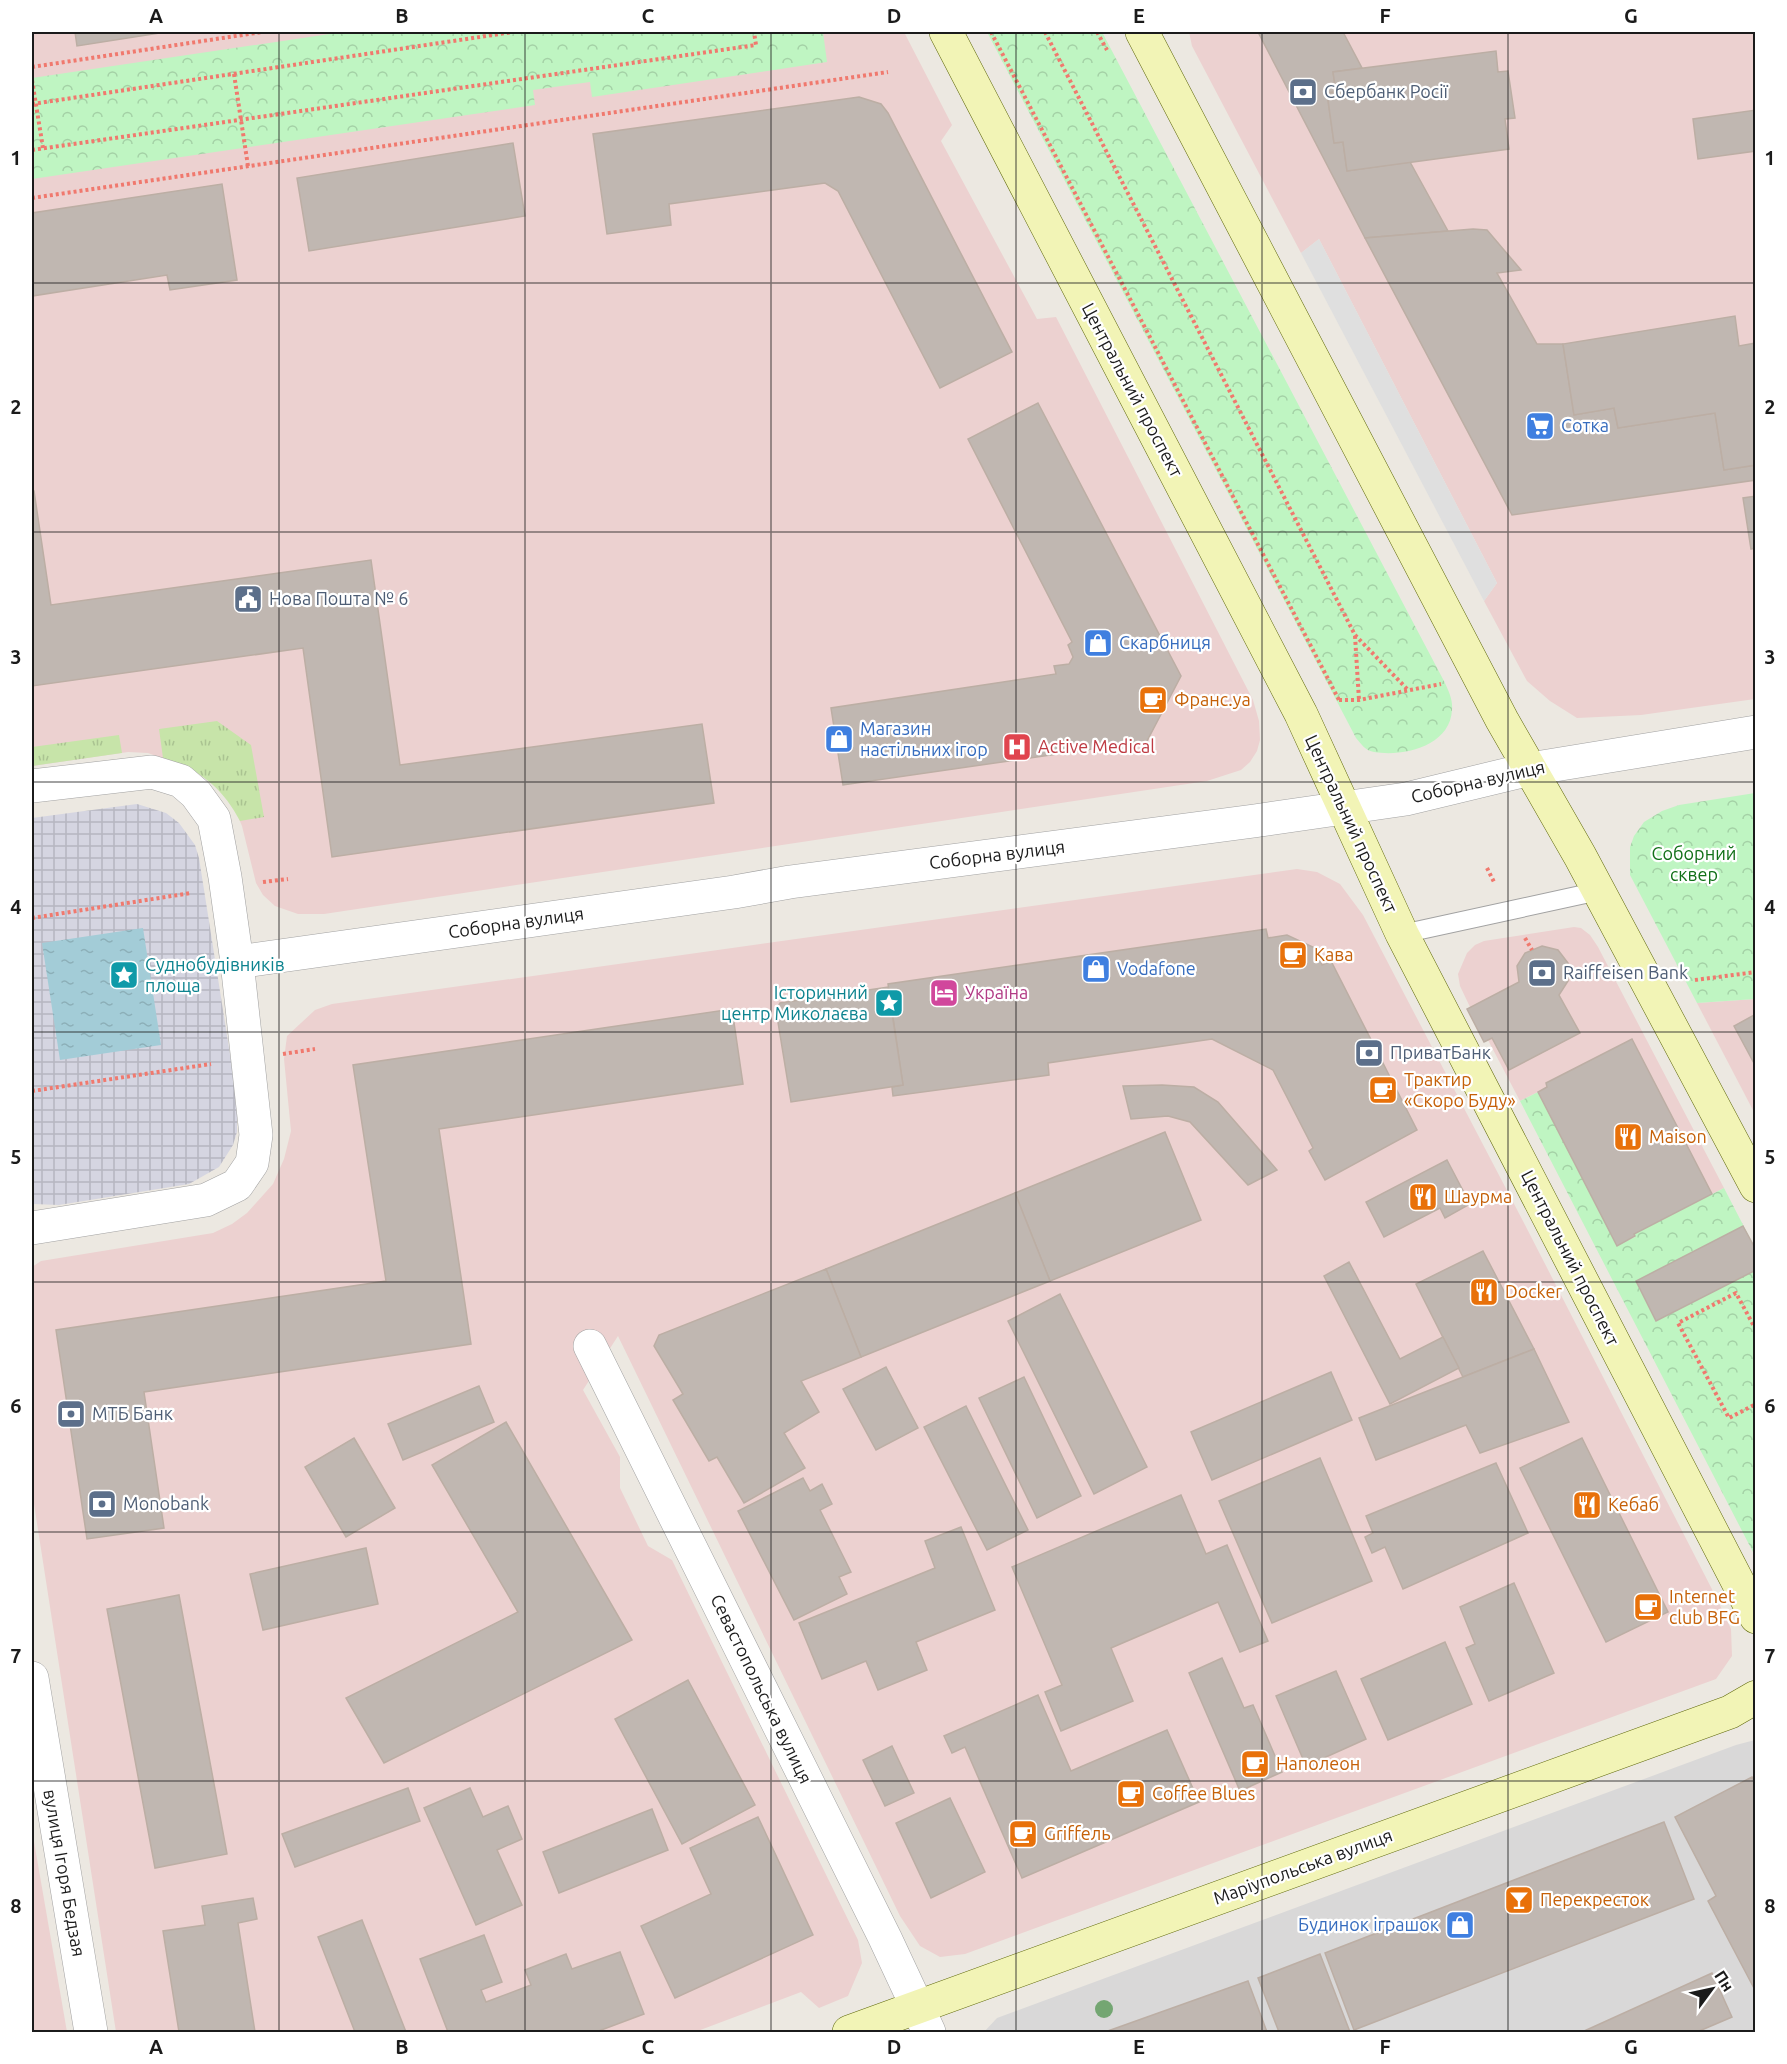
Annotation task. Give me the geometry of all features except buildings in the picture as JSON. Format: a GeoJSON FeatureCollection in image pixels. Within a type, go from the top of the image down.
{"type":"FeatureCollection","features":[{"type":"Feature","properties":{"kind":"main road","name":"Центральний проспект"},"geometry":{"type":"LineString","coordinates":[[946,32],[1301,714],[1402,934],[1755,1617]]}},
{"type":"Feature","properties":{"kind":"main road"},"geometry":{"type":"LineString","coordinates":[[1142,32],[1475,668],[1599,891],[1755,1186]]}},
{"type":"Feature","properties":{"kind":"main road","name":"Маріупольська вулиця"},"geometry":{"type":"LineString","coordinates":[[849,2032],[923,2020],[1730,1712],[1755,1697]]}},
{"type":"Feature","properties":{"kind":"street","name":"Соборна вулиця"},"geometry":{"type":"LineString","coordinates":[[237,962],[722,894],[790,882],[1406,799],[1530,769],[1755,732]]}},
{"type":"Feature","properties":{"kind":"street"},"geometry":{"type":"LineString","coordinates":[[32,786],[152,772],[181,781],[196,794],[214,819],[237,962],[256,1135],[252,1163],[237,1185],[206,1200],[32,1228]]}},
{"type":"Feature","properties":{"kind":"street","name":"Севастопольська вулиця"},"geometry":{"type":"LineString","coordinates":[[590,1346],[885,1938],[923,2020]]}},
{"type":"Feature","properties":{"kind":"street","name":"вулиця Ігоря Бедзая"},"geometry":{"type":"LineString","coordinates":[[32,1678],[91,2032]]}},
{"type":"Feature","properties":{"kind":"lane"},"geometry":{"type":"LineString","coordinates":[[1402,934],[1599,891]]}},
{"type":"Feature","properties":{"kind":"path"},"geometry":{"type":"LineString","coordinates":[[32,67],[261,32]]}},
{"type":"Feature","properties":{"kind":"path"},"geometry":{"type":"LineString","coordinates":[[33,104],[513,32]]}},
{"type":"Feature","properties":{"kind":"path"},"geometry":{"type":"LineString","coordinates":[[32,150],[756,45],[754,32]]}},
{"type":"Feature","properties":{"kind":"path"},"geometry":{"type":"LineString","coordinates":[[991,32],[1337,700],[1359,700],[1445,683]]}},
{"type":"Feature","properties":{"kind":"path"},"geometry":{"type":"LineString","coordinates":[[1044,32],[1355,635],[1409,691]]}},
{"type":"Feature","properties":{"kind":"path"},"geometry":{"type":"LineString","coordinates":[[32,198],[888,72]]}},
{"type":"Feature","properties":{"kind":"path"},"geometry":{"type":"LineString","coordinates":[[234,74],[248,166]]}},
{"type":"Feature","properties":{"kind":"path"},"geometry":{"type":"LineString","coordinates":[[32,80],[33,104],[42,148]]}},
{"type":"Feature","properties":{"kind":"path"},"geometry":{"type":"LineString","coordinates":[[1355,635],[1359,700]]}},
{"type":"Feature","properties":{"kind":"path"},"geometry":{"type":"LineString","coordinates":[[32,918],[288,879]]}},
{"type":"Feature","properties":{"kind":"path"},"geometry":{"type":"LineString","coordinates":[[1695,980],[1755,972]]}},
{"type":"Feature","properties":{"kind":"path"},"geometry":{"type":"LineString","coordinates":[[32,1091],[315,1049]]}},
{"type":"Feature","properties":{"kind":"path"},"geometry":{"type":"LineString","coordinates":[[1755,1330],[1736,1293],[1678,1323],[1729,1418],[1755,1404]]}},
{"type":"Feature","properties":{"kind":"shaded area"},"geometry":{"type":"Polygon","coordinates":[[[32,32],[904,32],[952,125],[941,141],[1037,319],[1056,317],[1253,700],[1259,721],[1260,740],[1257,751],[1241,770],[1207,781],[324,914],[298,914],[275,906],[263,895],[256,883],[237,814],[226,796],[207,779],[190,769],[148,753],[128,752],[32,766],[32,32]]]}},
{"type":"Feature","properties":{"kind":"shaded area"},"geometry":{"type":"Polygon","coordinates":[[[1189,32],[1755,32],[1755,699],[1641,715],[1577,718],[1550,701],[1527,681],[1484,601],[1497,583],[1319,239],[1301,253],[1192,46],[1189,32]]]}},
{"type":"Feature","properties":{"kind":"shaded area"},"geometry":{"type":"Polygon","coordinates":[[[1319,239],[1497,583],[1484,601],[1301,253],[1319,239]]]}},
{"type":"Feature","properties":{"kind":"shaded area","name":"Суднобудівників площа"},"geometry":{"type":"Polygon","coordinates":[[[137,804],[166,813],[179,823],[195,845],[199,858],[237,1103],[237,1132],[233,1145],[219,1167],[189,1184],[59,1205],[32,1204],[32,818],[137,804]]]}},
{"type":"Feature","properties":{"kind":"shaded area"},"geometry":{"type":"Polygon","coordinates":[[[1297,869],[1317,872],[1340,884],[1363,915],[1524,1223],[1731,1629],[1732,1656],[1716,1679],[965,1954],[940,1957],[920,1946],[900,1916],[618,1336],[583,1390],[620,1457],[620,1488],[648,1546],[672,1560],[858,1940],[862,1963],[848,1996],[819,2008],[801,1992],[695,2032],[116,2032],[32,1491],[32,1267],[41,1261],[213,1233],[232,1224],[247,1213],[273,1184],[284,1159],[291,1131],[284,1059],[287,1036],[315,1010],[332,1004],[1297,869]]]}},
{"type":"Feature","properties":{"kind":"shaded area"},"geometry":{"type":"Polygon","coordinates":[[[1574,927],[1581,928],[1590,935],[1598,947],[1724,1188],[1635,1234],[1617,1246],[1538,1092],[1520,1101],[1488,1040],[1484,1042],[1467,1009],[1470,1007],[1460,986],[1458,974],[1467,953],[1475,945],[1484,941],[1574,927]]]}},
{"type":"Feature","properties":{"kind":"shaded area"},"geometry":{"type":"Polygon","coordinates":[[[1755,999],[1755,1114],[1697,1003],[1755,999]]]}},
{"type":"Feature","properties":{"kind":"shaded area"},"geometry":{"type":"Polygon","coordinates":[[[1755,1740],[1755,2032],[984,2032],[997,2018],[1736,1745],[1755,1740]]]}},
{"type":"Feature","properties":{"kind":"shaded area"},"geometry":{"type":"Polygon","coordinates":[[[32,1830],[67,2032],[32,2032],[32,1830]]]}},
{"type":"Feature","properties":{"kind":"green space"},"geometry":{"type":"Polygon","coordinates":[[[343,32],[823,32],[827,62],[592,97],[590,82],[533,90],[535,105],[32,179],[32,78],[343,32]]]}},
{"type":"Feature","properties":{"kind":"green space"},"geometry":{"type":"Polygon","coordinates":[[[987,32],[1102,32],[1445,683],[1452,710],[1443,732],[1434,740],[1411,750],[1386,753],[1369,750],[1356,738],[987,32]]]}},
{"type":"Feature","properties":{"kind":"green space"},"geometry":{"type":"Polygon","coordinates":[[[217,721],[251,745],[264,817],[240,821],[226,799],[209,781],[188,768],[163,758],[159,729],[217,721]]]}},
{"type":"Feature","properties":{"kind":"green space"},"geometry":{"type":"Polygon","coordinates":[[[119,735],[122,753],[32,766],[32,747],[119,735]]]}},
{"type":"Feature","properties":{"kind":"green space","name":"Соборний сквер"},"geometry":{"type":"Polygon","coordinates":[[[1755,793],[1755,999],[1697,1003],[1630,875],[1630,847],[1634,836],[1644,822],[1662,811],[1679,805],[1755,793]]]}},
{"type":"Feature","properties":{"kind":"green space"},"geometry":{"type":"Polygon","coordinates":[[[1538,1092],[1617,1245],[1724,1188],[1755,1248],[1755,1556],[1520,1101],[1538,1092]]]}},
{"type":"Feature","properties":{"kind":"water"},"geometry":{"type":"Polygon","coordinates":[[[143,928],[161,1045],[60,1060],[42,943],[143,928]]]}},
{"type":"Feature","properties":{"kind":"place","name":"Сбербанк Росії"},"geometry":{"type":"Point","coordinates":[1303,92]}},
{"type":"Feature","properties":{"kind":"place","name":"Сотка"},"geometry":{"type":"Point","coordinates":[1540,426]}},
{"type":"Feature","properties":{"kind":"place","name":"Нова Пошта № 6"},"geometry":{"type":"Point","coordinates":[248,599]}},
{"type":"Feature","properties":{"kind":"place","name":"Скарбниця"},"geometry":{"type":"Point","coordinates":[1098,643]}},
{"type":"Feature","properties":{"kind":"place","name":"Франс.уа"},"geometry":{"type":"Point","coordinates":[1153,700]}},
{"type":"Feature","properties":{"kind":"place","name":"Магазин настільних ігор"},"geometry":{"type":"Point","coordinates":[839,739]}},
{"type":"Feature","properties":{"kind":"place","name":"Active Medical"},"geometry":{"type":"Point","coordinates":[1017,747]}},
{"type":"Feature","properties":{"kind":"place","name":"Кава"},"geometry":{"type":"Point","coordinates":[1293,955]}},
{"type":"Feature","properties":{"kind":"place","name":"Vodafone"},"geometry":{"type":"Point","coordinates":[1096,969]}},
{"type":"Feature","properties":{"kind":"place","name":"Raiffeisen Bank"},"geometry":{"type":"Point","coordinates":[1542,973]}},
{"type":"Feature","properties":{"kind":"place","name":"Суднобудівників площа"},"geometry":{"type":"Point","coordinates":[124,975]}},
{"type":"Feature","properties":{"kind":"place","name":"Україна"},"geometry":{"type":"Point","coordinates":[944,993]}},
{"type":"Feature","properties":{"kind":"place","name":"Історичний центр Миколаєва"},"geometry":{"type":"Point","coordinates":[889,1003]}},
{"type":"Feature","properties":{"kind":"place","name":"ПриватБанк"},"geometry":{"type":"Point","coordinates":[1369,1053]}},
{"type":"Feature","properties":{"kind":"place","name":"Трактир «Скоро Буду»"},"geometry":{"type":"Point","coordinates":[1383,1090]}},
{"type":"Feature","properties":{"kind":"place","name":"Maison"},"geometry":{"type":"Point","coordinates":[1628,1137]}},
{"type":"Feature","properties":{"kind":"place","name":"Шаурма"},"geometry":{"type":"Point","coordinates":[1423,1197]}},
{"type":"Feature","properties":{"kind":"place","name":"Docker"},"geometry":{"type":"Point","coordinates":[1484,1292]}},
{"type":"Feature","properties":{"kind":"place","name":"МТБ Банк"},"geometry":{"type":"Point","coordinates":[71,1414]}},
{"type":"Feature","properties":{"kind":"place","name":"Monobank"},"geometry":{"type":"Point","coordinates":[102,1504]}},
{"type":"Feature","properties":{"kind":"place","name":"Кебаб"},"geometry":{"type":"Point","coordinates":[1587,1505]}},
{"type":"Feature","properties":{"kind":"place","name":"Internet club BFG"},"geometry":{"type":"Point","coordinates":[1648,1607]}},
{"type":"Feature","properties":{"kind":"place","name":"Наполеон"},"geometry":{"type":"Point","coordinates":[1255,1764]}},
{"type":"Feature","properties":{"kind":"place","name":"Coffeе Blues"},"geometry":{"type":"Point","coordinates":[1131,1794]}},
{"type":"Feature","properties":{"kind":"place","name":"Griffeль"},"geometry":{"type":"Point","coordinates":[1023,1834]}},
{"type":"Feature","properties":{"kind":"place","name":"Перекресток"},"geometry":{"type":"Point","coordinates":[1519,1900]}},
{"type":"Feature","properties":{"kind":"place","name":"Будинок іграшок"},"geometry":{"type":"Point","coordinates":[1460,1925]}}]}
